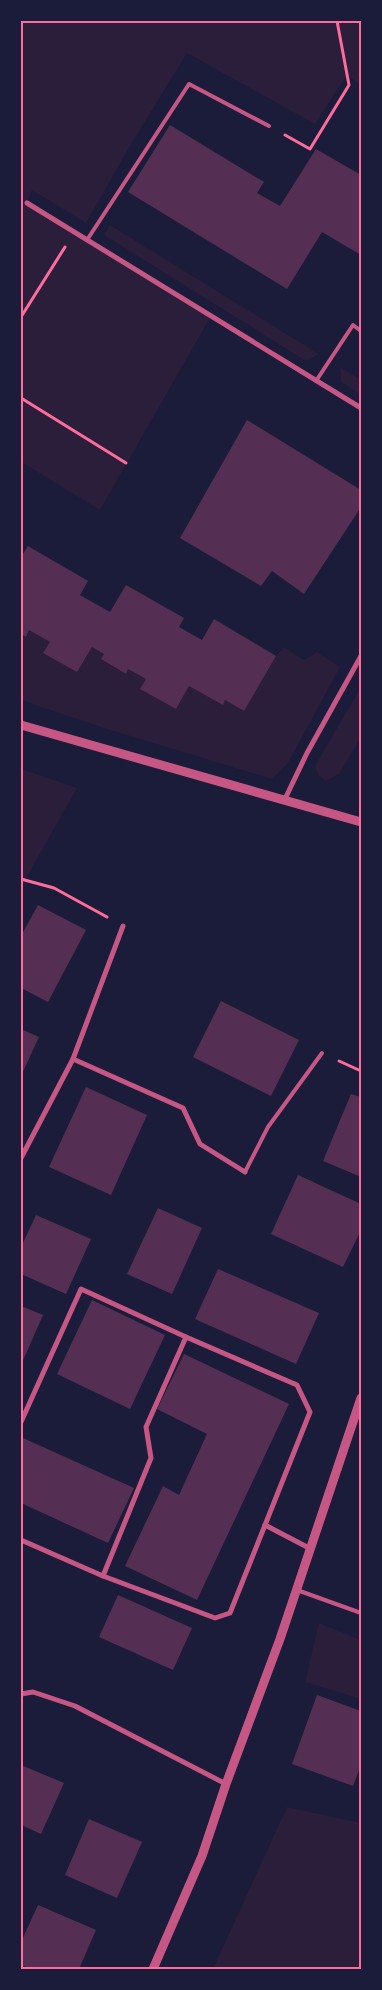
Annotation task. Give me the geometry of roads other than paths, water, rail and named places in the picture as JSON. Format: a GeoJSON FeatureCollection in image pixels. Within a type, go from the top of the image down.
{"type":"FeatureCollection","features":[{"type":"Feature","properties":{"kind":"street"},"geometry":{"type":"LineString","coordinates":[[27,203],[361,408]]}},
{"type":"Feature","properties":{"kind":"street"},"geometry":{"type":"LineString","coordinates":[[284,801],[307,753],[361,656]]}},
{"type":"Feature","properties":{"kind":"street"},"geometry":{"type":"LineString","coordinates":[[21,725],[361,822]]}},
{"type":"Feature","properties":{"kind":"street"},"geometry":{"type":"LineString","coordinates":[[21,1158],[73,1059],[123,926]]}},
{"type":"Feature","properties":{"kind":"street"},"geometry":{"type":"LineString","coordinates":[[73,1059],[183,1108],[200,1144],[245,1172]]}},
{"type":"Feature","properties":{"kind":"street"},"geometry":{"type":"LineString","coordinates":[[21,1422],[81,1288],[296,1385],[310,1412],[230,1614],[215,1618],[103,1576],[21,1540]]}},
{"type":"Feature","properties":{"kind":"street"},"geometry":{"type":"LineString","coordinates":[[103,1576],[151,1458],[146,1427],[186,1337]]}},
{"type":"Feature","properties":{"kind":"street"},"geometry":{"type":"LineString","coordinates":[[154,1969],[202,1856],[226,1784],[297,1590],[309,1548],[361,1398]]}},
{"type":"Feature","properties":{"kind":"street"},"geometry":{"type":"LineString","coordinates":[[265,1525],[309,1548]]}},
{"type":"Feature","properties":{"kind":"street"},"geometry":{"type":"LineString","coordinates":[[21,1694],[33,1692],[74,1706],[226,1784]]}},
{"type":"Feature","properties":{"kind":"lane"},"geometry":{"type":"LineString","coordinates":[[87,240],[190,84],[269,126]]}},
{"type":"Feature","properties":{"kind":"lane"},"geometry":{"type":"LineString","coordinates":[[316,381],[353,325],[361,331]]}},
{"type":"Feature","properties":{"kind":"lane"},"geometry":{"type":"LineString","coordinates":[[245,1172],[268,1127],[322,1053]]}},
{"type":"Feature","properties":{"kind":"lane"},"geometry":{"type":"LineString","coordinates":[[297,1590],[361,1613]]}}]}
